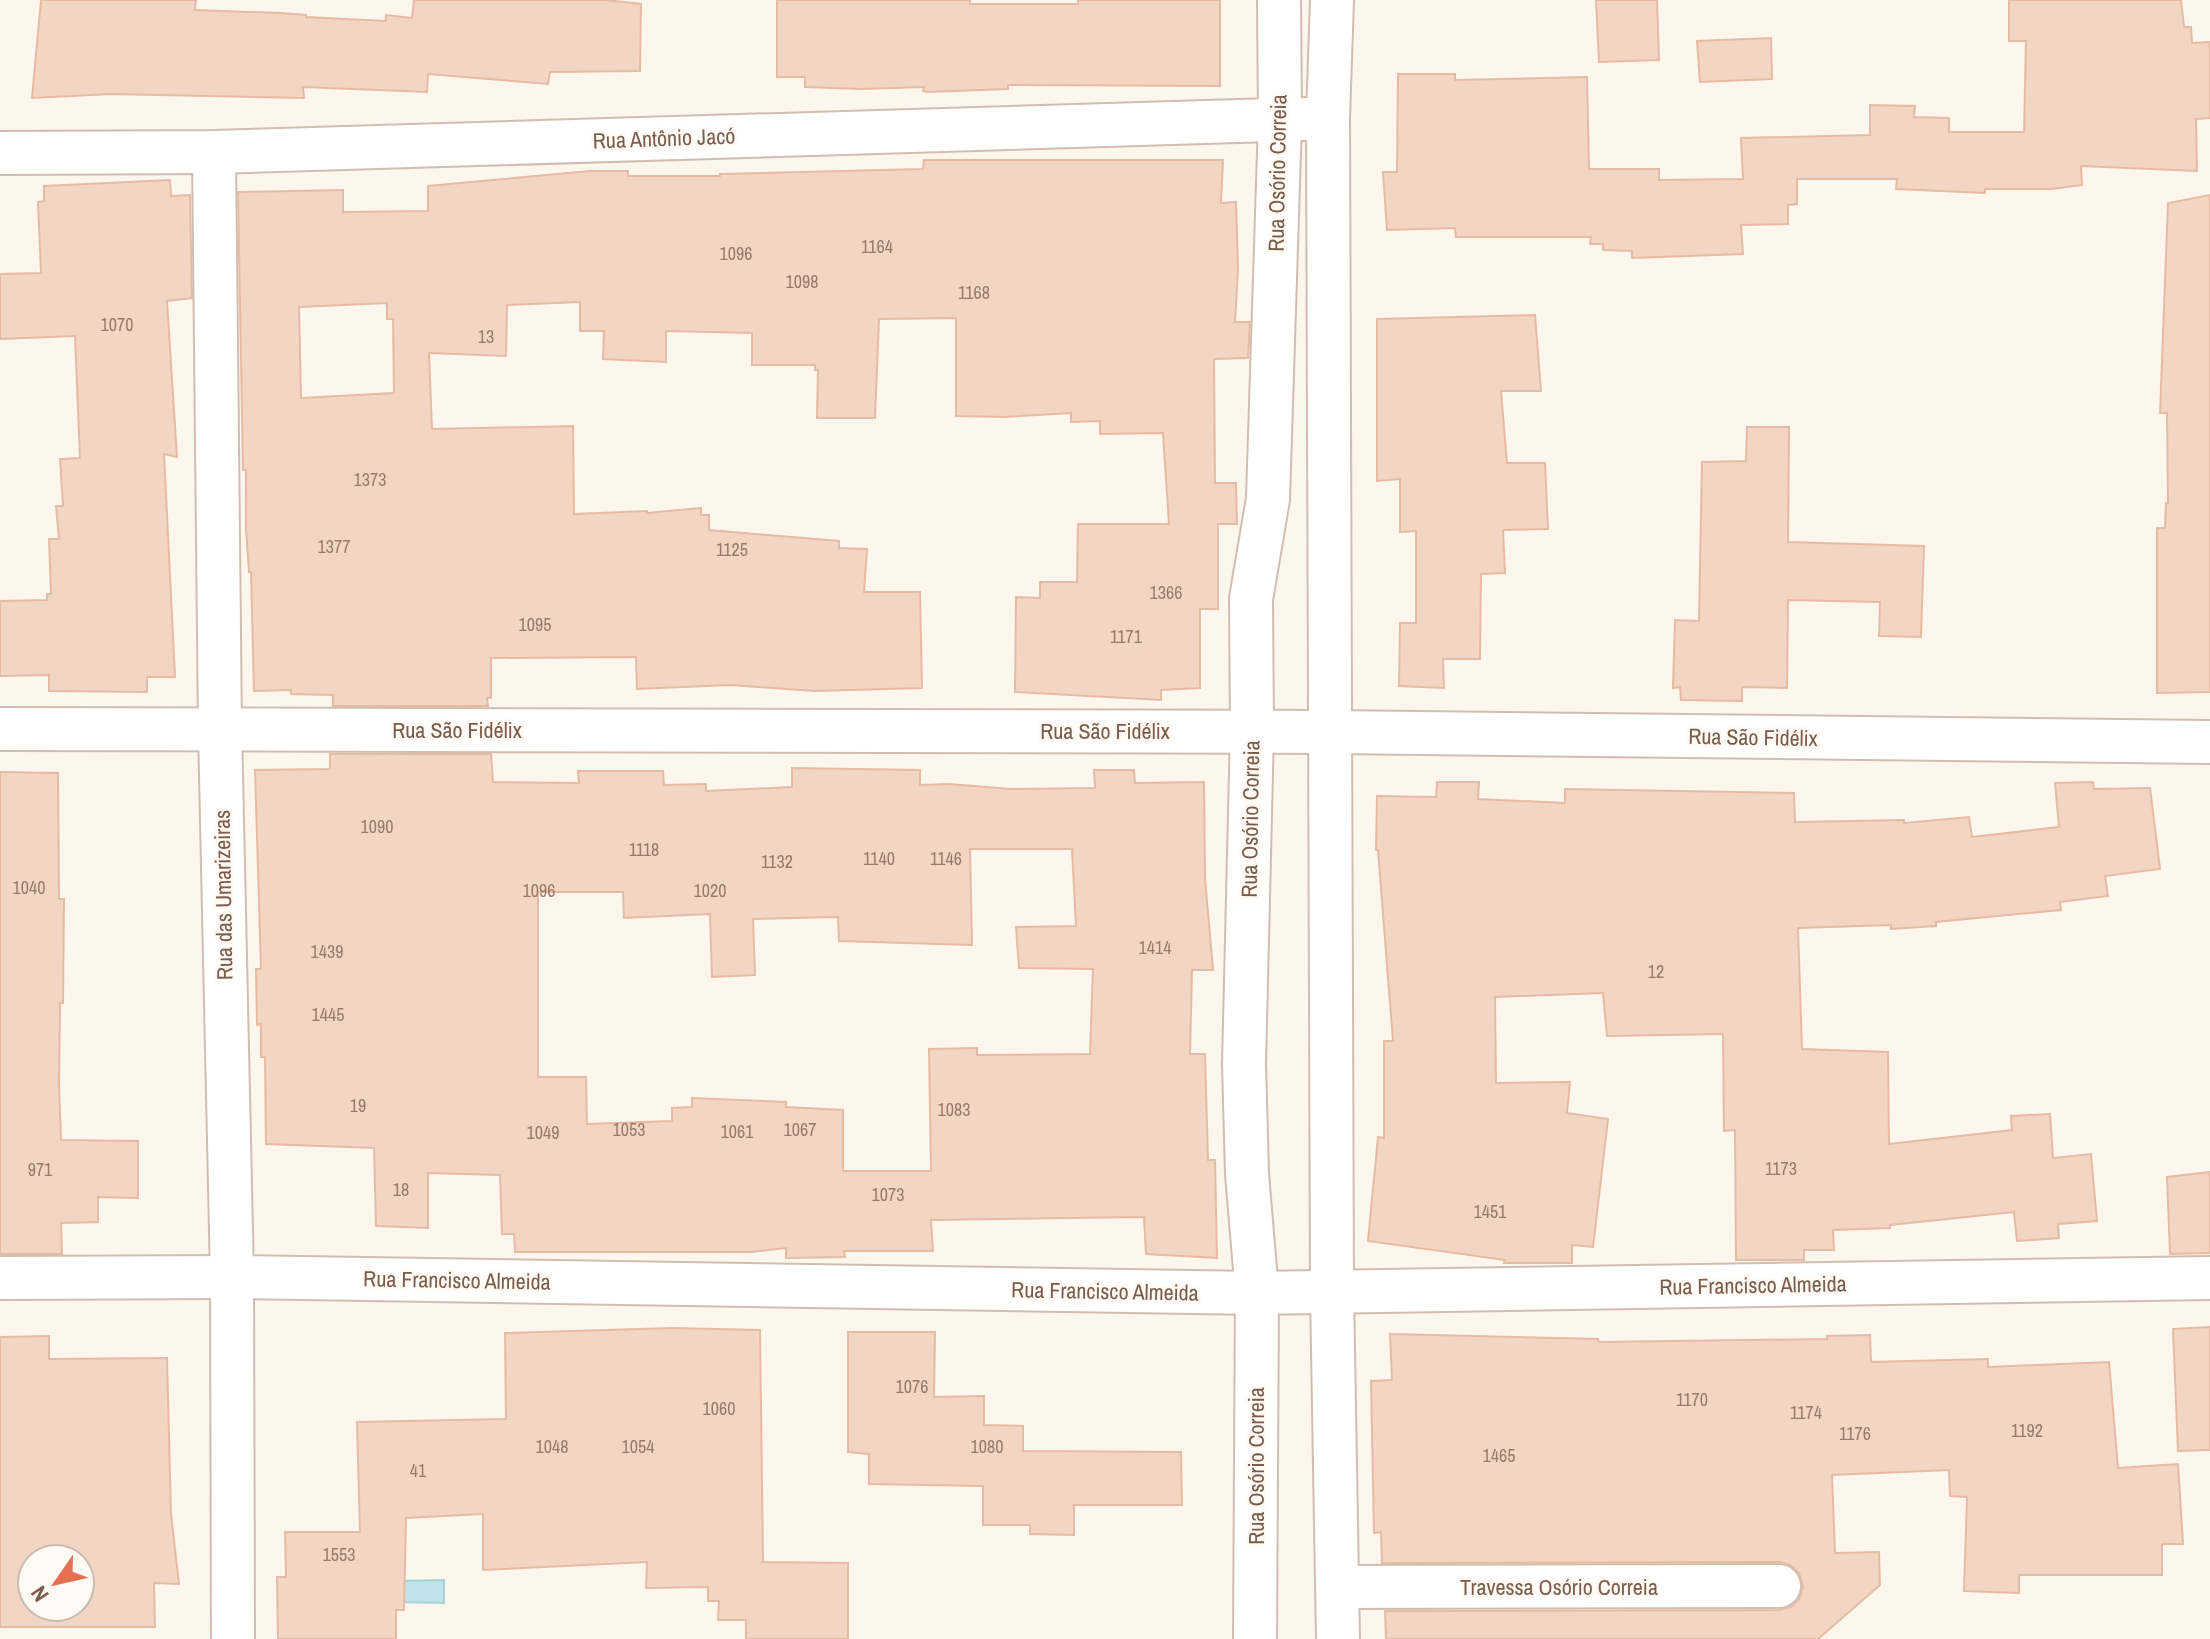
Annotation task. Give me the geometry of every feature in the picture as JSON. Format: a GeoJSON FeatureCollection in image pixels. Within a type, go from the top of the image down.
{"type":"FeatureCollection","features":[{"type":"Feature","properties":{"kind":"street","name":"Rua Osório Correia"},"geometry":{"type":"LineString","coordinates":[[1255,1639],[1257,1293],[1247,1174],[1244,1064],[1252,731],[1251,599],[1268,499],[1280,120],[1279,0]]}},
{"type":"Feature","properties":{"kind":"street"},"geometry":{"type":"LineString","coordinates":[[1332,0],[1328,118],[1332,1292],[1338,1639]]}},
{"type":"Feature","properties":{"kind":"street","name":"Rua Antônio Jacó"},"geometry":{"type":"LineString","coordinates":[[0,153],[214,152],[1328,118]]}},
{"type":"Feature","properties":{"kind":"street","name":"Rua das Umarizeiras"},"geometry":{"type":"LineString","coordinates":[[214,152],[220,729],[232,1277],[233,1639]]}},
{"type":"Feature","properties":{"kind":"street","name":"Rua São Fidélix"},"geometry":{"type":"LineString","coordinates":[[0,729],[1252,731],[2210,742]]}},
{"type":"Feature","properties":{"kind":"street","name":"Rua Francisco Almeida"},"geometry":{"type":"LineString","coordinates":[[0,1278],[232,1277],[1257,1293],[2210,1278]]}},
{"type":"Feature","properties":{"kind":"street","name":"Travessa Osório Correia"},"geometry":{"type":"LineString","coordinates":[[1338,1587],[1779,1586]]}},
{"type":"Feature","properties":{"kind":"water"},"geometry":{"type":"Polygon","coordinates":[[[444,1580],[444,1603],[393,1602],[393,1581],[444,1580]]]}},
{"type":"Feature","properties":{"kind":"building"},"geometry":{"type":"Polygon","coordinates":[[[41,0],[196,0],[195,10],[386,21],[386,15],[412,18],[414,0],[606,0],[641,4],[640,71],[550,72],[548,84],[428,74],[427,92],[303,87],[304,98],[111,94],[32,98],[41,0]]]}},
{"type":"Feature","properties":{"kind":"building"},"geometry":{"type":"Polygon","coordinates":[[[777,0],[970,0],[970,4],[1078,4],[1078,0],[1220,0],[1220,86],[1008,85],[1008,89],[927,92],[923,91],[924,87],[805,87],[805,77],[777,77],[777,0]]]}},
{"type":"Feature","properties":{"kind":"building"},"geometry":{"type":"Polygon","coordinates":[[[1596,0],[1657,0],[1659,60],[1599,62],[1596,0]]]}},
{"type":"Feature","properties":{"kind":"building"},"geometry":{"type":"Polygon","coordinates":[[[2009,0],[2181,0],[2184,27],[2191,27],[2192,43],[2210,42],[2210,118],[2196,119],[2197,171],[2081,166],[2082,185],[2052,189],[1985,189],[1985,193],[1896,189],[1897,179],[1797,179],[1797,204],[1788,205],[1788,224],[1741,225],[1743,254],[1632,258],[1632,251],[1603,250],[1603,244],[1590,244],[1591,237],[1456,237],[1455,228],[1387,230],[1383,172],[1397,172],[1398,74],[1455,74],[1455,80],[1587,77],[1589,169],[1659,169],[1659,180],[1743,179],[1741,138],[1870,135],[1870,105],[1915,106],[1914,117],[1949,118],[1949,132],[2024,132],[2026,41],[2009,41],[2009,0]]]}},
{"type":"Feature","properties":{"kind":"building"},"geometry":{"type":"Polygon","coordinates":[[[1771,38],[1772,79],[1700,82],[1697,41],[1771,38]]]}},
{"type":"Feature","properties":{"kind":"building"},"geometry":{"type":"Polygon","coordinates":[[[924,160],[1223,160],[1221,203],[1236,202],[1238,269],[1235,322],[1250,322],[1248,358],[1214,359],[1215,483],[1236,483],[1237,524],[1218,524],[1218,609],[1200,609],[1200,688],[1161,690],[1161,700],[1015,692],[1016,597],[1040,598],[1040,582],[1077,582],[1078,524],[1169,524],[1163,433],[1100,434],[1100,421],[1071,422],[1071,413],[956,416],[956,318],[879,319],[875,418],[817,418],[818,370],[815,370],[815,365],[752,365],[752,333],[666,331],[666,362],[603,359],[604,331],[580,331],[580,302],[507,305],[506,356],[429,353],[432,429],[573,426],[574,514],[647,513],[701,508],[701,515],[709,515],[709,530],[839,541],[839,548],[867,549],[864,592],[920,592],[922,688],[815,691],[730,685],[637,689],[636,657],[491,658],[491,698],[487,698],[488,706],[333,706],[333,695],[291,694],[291,690],[254,691],[246,470],[243,470],[238,192],[343,190],[343,212],[428,211],[428,186],[590,171],[628,171],[628,176],[720,176],[923,169],[924,160]],[[387,303],[299,307],[301,398],[394,393],[393,319],[387,319],[387,303]]]}},
{"type":"Feature","properties":{"kind":"building"},"geometry":{"type":"Polygon","coordinates":[[[170,180],[171,196],[190,195],[192,298],[167,301],[177,457],[164,454],[175,677],[147,677],[147,692],[49,691],[49,675],[0,676],[0,601],[47,600],[47,594],[51,594],[49,539],[59,539],[56,506],[63,506],[60,459],[80,458],[75,336],[0,339],[0,274],[41,273],[38,202],[44,201],[44,186],[170,180]]]}},
{"type":"Feature","properties":{"kind":"building"},"geometry":{"type":"Polygon","coordinates":[[[2210,195],[2210,692],[2157,693],[2157,528],[2165,528],[2168,503],[2167,413],[2160,413],[2168,203],[2210,195]]]}},
{"type":"Feature","properties":{"kind":"building"},"geometry":{"type":"Polygon","coordinates":[[[1535,315],[1541,391],[1501,391],[1507,463],[1545,463],[1548,529],[1503,530],[1505,573],[1481,574],[1480,659],[1443,659],[1444,688],[1399,686],[1400,623],[1416,623],[1416,531],[1400,532],[1400,479],[1377,481],[1377,319],[1535,315]]]}},
{"type":"Feature","properties":{"kind":"building"},"geometry":{"type":"Polygon","coordinates":[[[1747,427],[1789,427],[1788,542],[1924,546],[1921,637],[1879,636],[1880,602],[1788,600],[1787,688],[1742,687],[1742,701],[1681,700],[1680,687],[1673,688],[1675,620],[1699,621],[1702,462],[1746,461],[1747,427]]]}},
{"type":"Feature","properties":{"kind":"building"},"geometry":{"type":"Polygon","coordinates":[[[330,754],[491,754],[493,782],[579,783],[578,771],[663,771],[664,785],[706,784],[706,791],[792,787],[792,768],[920,770],[920,785],[1011,789],[1095,788],[1094,770],[1134,770],[1135,783],[1204,782],[1205,878],[1213,970],[1192,970],[1190,1054],[1205,1054],[1208,1160],[1215,1160],[1217,1258],[1146,1254],[1144,1217],[931,1220],[933,1251],[844,1251],[845,1257],[786,1258],[786,1248],[752,1252],[515,1252],[514,1234],[502,1234],[500,1175],[428,1173],[428,1228],[376,1226],[374,1148],[266,1144],[265,1057],[261,1057],[261,1024],[257,1025],[256,969],[261,969],[255,770],[330,769],[330,754]],[[970,849],[972,945],[839,941],[838,917],[753,919],[755,975],[712,977],[710,914],[624,918],[623,892],[538,892],[538,1077],[586,1077],[587,1124],[672,1121],[672,1108],[692,1107],[692,1098],[786,1102],[786,1107],[843,1110],[843,1171],[931,1171],[929,1049],[977,1048],[977,1055],[1090,1054],[1093,969],[1019,968],[1016,927],[1076,926],[1072,849],[970,849]]]}},
{"type":"Feature","properties":{"kind":"building"},"geometry":{"type":"Polygon","coordinates":[[[0,772],[58,773],[59,899],[64,899],[63,1003],[60,1003],[61,1140],[138,1141],[138,1198],[98,1197],[98,1222],[61,1223],[62,1254],[0,1254],[0,772]]]}},
{"type":"Feature","properties":{"kind":"building"},"geometry":{"type":"Polygon","coordinates":[[[1437,782],[1479,782],[1478,799],[1565,803],[1565,789],[1794,793],[1795,822],[1904,820],[1904,823],[1969,817],[1972,837],[2059,827],[2055,783],[2093,782],[2094,789],[2150,788],[2160,869],[2105,876],[2108,896],[2060,902],[2061,910],[1936,922],[1936,926],[1798,928],[1802,1049],[1888,1052],[1889,1144],[2012,1130],[2011,1116],[2050,1114],[2053,1158],[2091,1154],[2097,1221],[2058,1224],[2059,1238],[2017,1241],[2014,1212],[1890,1225],[1890,1228],[1833,1230],[1834,1250],[1804,1250],[1804,1260],[1736,1260],[1735,1130],[1724,1131],[1723,1034],[1607,1036],[1603,993],[1495,997],[1496,1083],[1570,1082],[1567,1113],[1608,1119],[1593,1247],[1572,1245],[1572,1263],[1504,1263],[1505,1260],[1368,1241],[1378,1137],[1384,1138],[1384,1041],[1393,1041],[1376,850],[1377,796],[1436,797],[1437,782]]]}},
{"type":"Feature","properties":{"kind":"building"},"geometry":{"type":"Polygon","coordinates":[[[2210,1172],[2210,1253],[2170,1254],[2167,1177],[2210,1172]]]}},
{"type":"Feature","properties":{"kind":"building"},"geometry":{"type":"Polygon","coordinates":[[[2210,1327],[2210,1450],[2178,1451],[2173,1329],[2210,1327]]]}},
{"type":"Feature","properties":{"kind":"building"},"geometry":{"type":"Polygon","coordinates":[[[672,1328],[760,1330],[763,1562],[848,1563],[848,1639],[746,1639],[746,1620],[718,1620],[719,1601],[708,1601],[708,1587],[646,1588],[647,1562],[483,1570],[483,1514],[406,1518],[404,1610],[396,1610],[396,1639],[278,1639],[277,1577],[286,1577],[285,1532],[360,1532],[357,1422],[506,1419],[505,1333],[672,1328]]]}},
{"type":"Feature","properties":{"kind":"building"},"geometry":{"type":"Polygon","coordinates":[[[848,1332],[935,1332],[934,1397],[984,1396],[984,1425],[1023,1426],[1023,1451],[1181,1452],[1182,1505],[1074,1505],[1074,1535],[1030,1534],[1030,1525],[983,1525],[983,1486],[869,1484],[869,1454],[848,1452],[848,1332]]]}},
{"type":"Feature","properties":{"kind":"building"},"geometry":{"type":"Polygon","coordinates":[[[1390,1334],[1598,1339],[1599,1342],[1827,1339],[1827,1336],[1870,1335],[1871,1362],[1988,1359],[1988,1367],[2109,1362],[2118,1468],[2178,1464],[2183,1544],[2162,1544],[2162,1575],[2019,1575],[2019,1593],[1964,1591],[1967,1497],[1950,1496],[1949,1470],[1832,1475],[1835,1553],[1879,1552],[1880,1585],[1818,1639],[1386,1639],[1385,1611],[1779,1610],[1792,1606],[1799,1599],[1803,1587],[1799,1573],[1790,1565],[1779,1562],[1382,1563],[1381,1532],[1374,1533],[1371,1381],[1392,1380],[1390,1334]]]}},
{"type":"Feature","properties":{"kind":"building"},"geometry":{"type":"Polygon","coordinates":[[[49,1336],[49,1359],[167,1358],[171,1514],[179,1584],[154,1583],[155,1627],[0,1627],[0,1337],[49,1336]]]}}]}
